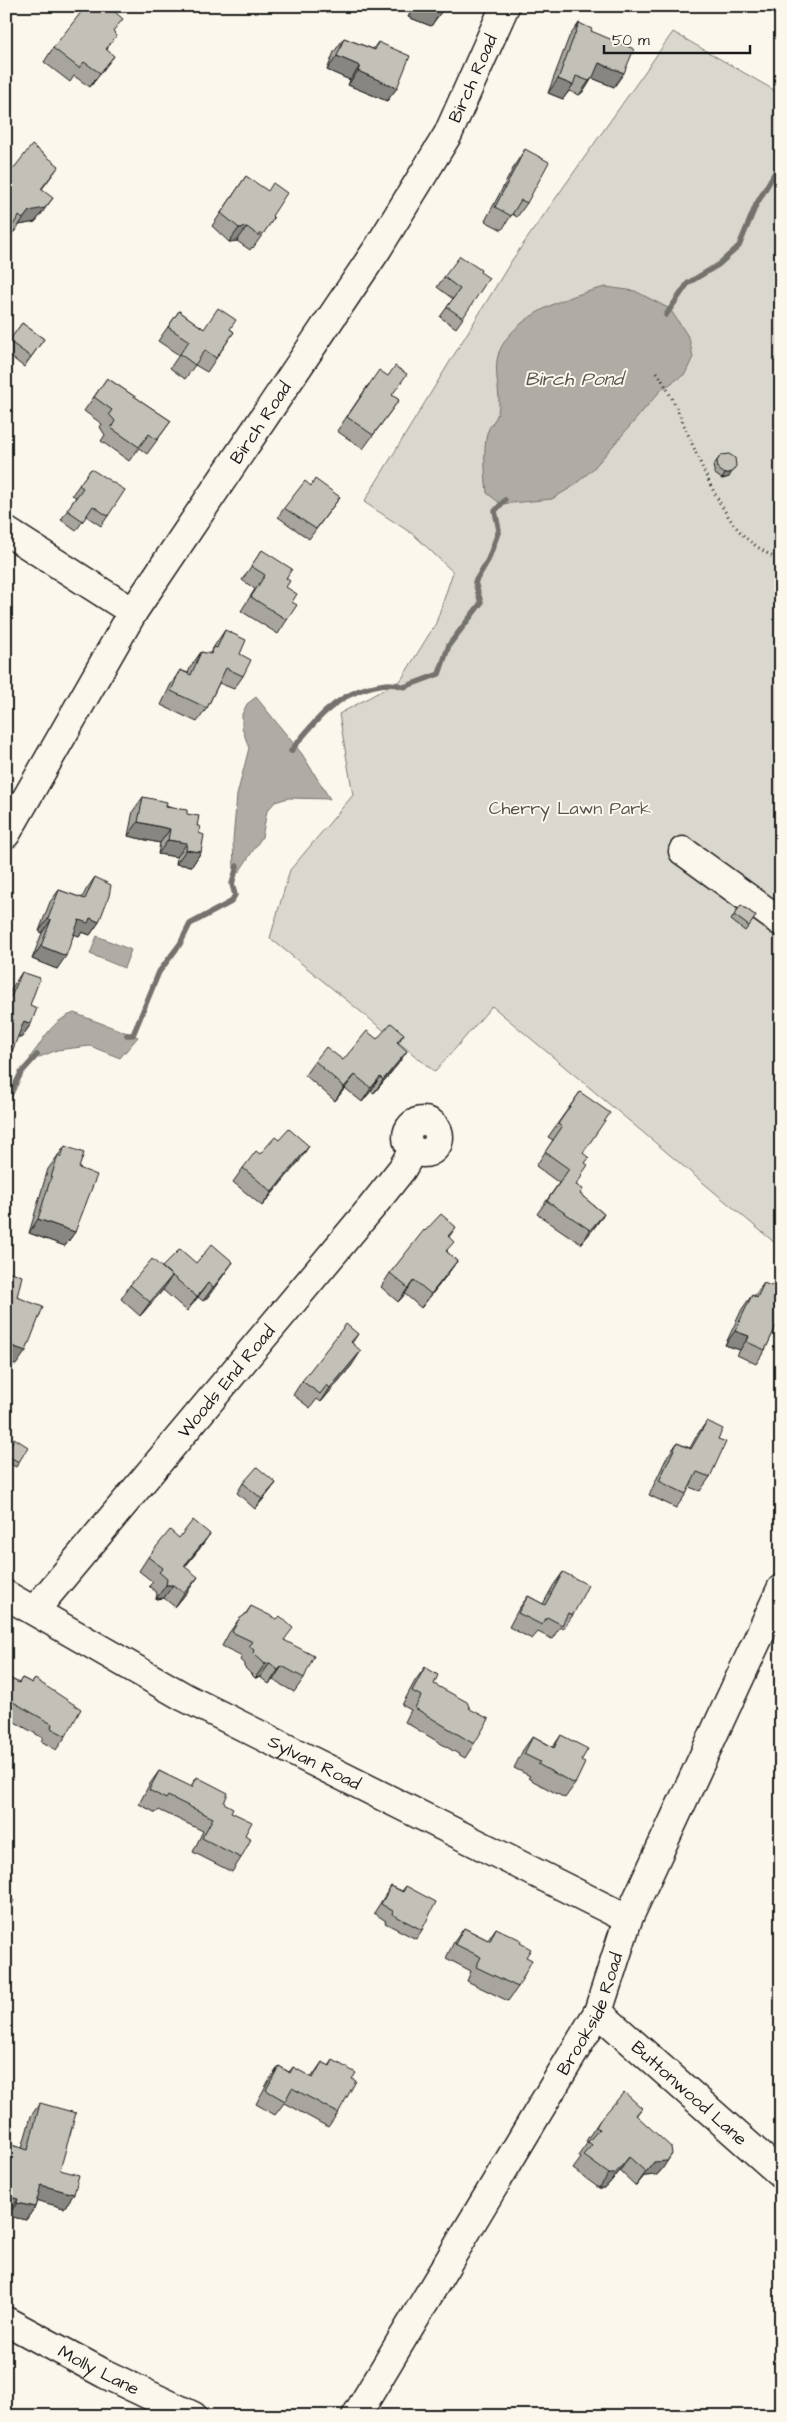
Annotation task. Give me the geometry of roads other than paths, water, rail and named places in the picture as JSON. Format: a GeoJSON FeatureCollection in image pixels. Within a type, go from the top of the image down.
{"type":"FeatureCollection","features":[{"type":"Feature","properties":{"kind":"street","name":"Birch Road"},"geometry":{"type":"LineString","coordinates":[[6,834],[133,612],[388,232],[448,134],[505,6]]}},
{"type":"Feature","properties":{"kind":"street"},"geometry":{"type":"LineString","coordinates":[[6,531],[133,612]]}},
{"type":"Feature","properties":{"kind":"street"},"geometry":{"type":"LineString","coordinates":[[683,852],[781,922]]}},
{"type":"Feature","properties":{"kind":"street","name":"Woods End Road"},"geometry":{"type":"LineString","coordinates":[[35,1610],[370,1208],[402,1169],[413,1150]]}},
{"type":"Feature","properties":{"kind":"street","name":"Sylvan Road"},"geometry":{"type":"LineString","coordinates":[[6,1595],[35,1610],[184,1698],[628,1919]]}},
{"type":"Feature","properties":{"kind":"street","name":"Brookside Road"},"geometry":{"type":"LineString","coordinates":[[356,2416],[598,2012],[628,1919],[779,1597]]}},
{"type":"Feature","properties":{"kind":"street","name":"Buttonwood Lane"},"geometry":{"type":"LineString","coordinates":[[598,2012],[781,2174]]}},
{"type":"Feature","properties":{"kind":"street","name":"Molly Lane"},"geometry":{"type":"LineString","coordinates":[[6,2321],[105,2374],[193,2416]]}},
{"type":"Feature","properties":{"kind":"water","name":"Birch Pond"},"geometry":{"type":"Polygon","coordinates":[[[606,287],[635,291],[670,309],[689,338],[693,357],[685,374],[661,390],[593,469],[572,487],[552,499],[501,504],[487,493],[485,463],[487,433],[498,413],[499,398],[496,367],[499,352],[506,339],[530,317],[560,301],[606,287]]]}},
{"type":"Feature","properties":{"kind":"water"},"geometry":{"type":"Polygon","coordinates":[[[256,697],[302,754],[330,799],[288,798],[275,802],[267,811],[262,837],[239,872],[236,872],[234,869],[233,840],[237,795],[249,748],[242,728],[242,714],[247,704],[256,697]]]}},
{"type":"Feature","properties":{"kind":"water"},"geometry":{"type":"Polygon","coordinates":[[[97,936],[131,950],[124,968],[90,954],[97,936]]]}},
{"type":"Feature","properties":{"kind":"water"},"geometry":{"type":"Polygon","coordinates":[[[74,1013],[138,1037],[120,1058],[90,1046],[57,1050],[32,1060],[31,1056],[50,1030],[63,1018],[74,1013]]]}},
{"type":"Feature","properties":{"kind":"waterway"},"geometry":{"type":"LineString","coordinates":[[666,315],[688,283],[718,265],[739,246],[756,205],[781,162]]}},
{"type":"Feature","properties":{"kind":"waterway"},"geometry":{"type":"LineString","coordinates":[[291,751],[325,712],[357,691],[379,685],[391,684],[404,687],[439,674],[449,645],[481,603],[475,582],[488,560],[499,530],[495,511],[505,500]]}},
{"type":"Feature","properties":{"kind":"waterway"},"geometry":{"type":"LineString","coordinates":[[127,1035],[133,1035],[159,972],[180,944],[190,924],[231,902],[235,895],[232,884],[237,866]]}},
{"type":"Feature","properties":{"kind":"waterway"},"geometry":{"type":"LineString","coordinates":[[6,1103],[21,1073],[37,1055]]}},
{"type":"Feature","properties":{"kind":"park label","name":"Cherry Lawn Park"},"geometry":{"type":"Point","coordinates":[570,808]}}]}
